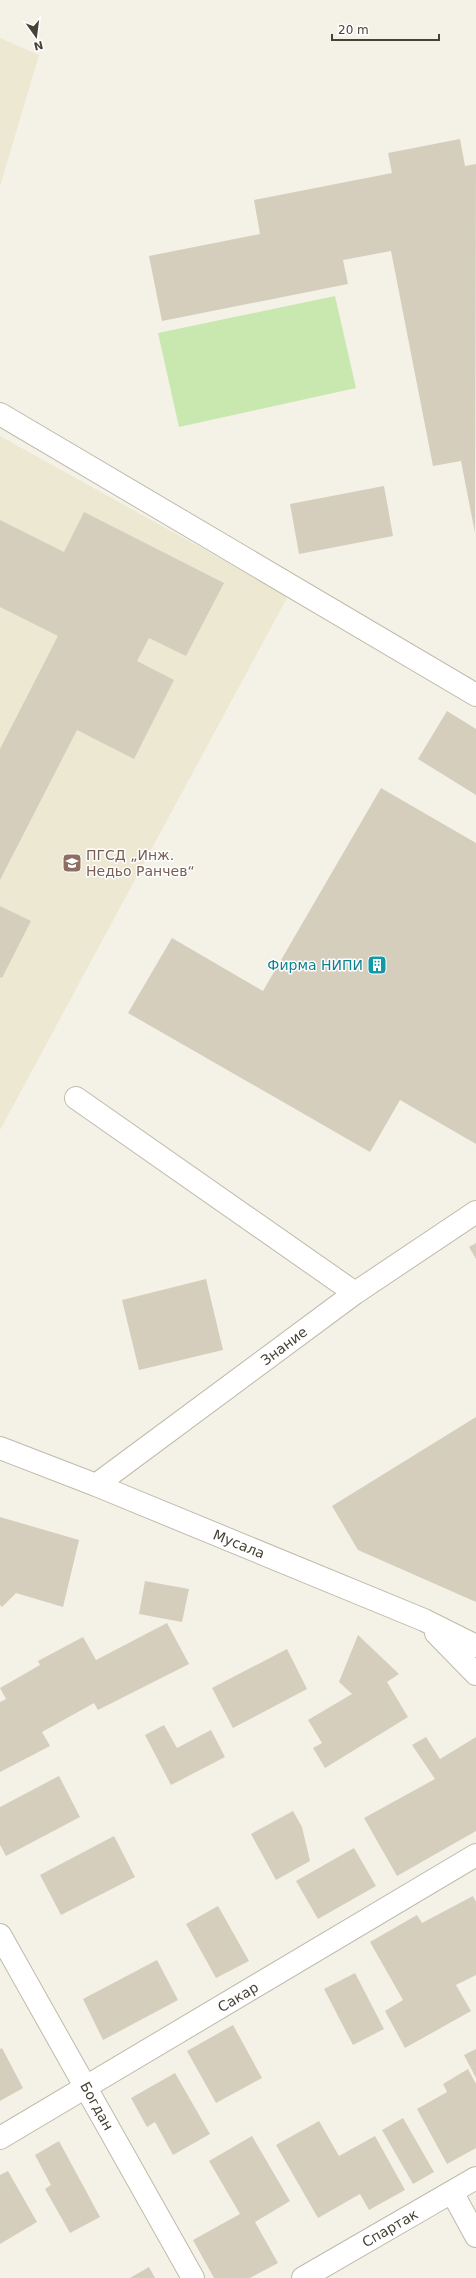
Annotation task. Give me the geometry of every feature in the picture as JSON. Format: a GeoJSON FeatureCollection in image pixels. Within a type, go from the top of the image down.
{"type":"FeatureCollection","features":[{"type":"Feature","properties":{"kind":"street"},"geometry":{"type":"LineString","coordinates":[[0,414],[476,695]]}},
{"type":"Feature","properties":{"kind":"street"},"geometry":{"type":"LineString","coordinates":[[76,1098],[355,1293]]}},
{"type":"Feature","properties":{"kind":"street","name":"Знание"},"geometry":{"type":"LineString","coordinates":[[96,1485],[355,1293],[476,1212]]}},
{"type":"Feature","properties":{"kind":"street","name":"Мусала"},"geometry":{"type":"LineString","coordinates":[[0,1448],[96,1485],[424,1620],[476,1646]]}},
{"type":"Feature","properties":{"kind":"street"},"geometry":{"type":"LineString","coordinates":[[424,1620],[476,1674]]}},
{"type":"Feature","properties":{"kind":"street","name":"Сакар"},"geometry":{"type":"LineString","coordinates":[[0,2138],[476,1855]]}},
{"type":"Feature","properties":{"kind":"street","name":"Богдан"},"geometry":{"type":"LineString","coordinates":[[0,1935],[87,2087],[193,2278]]}},
{"type":"Feature","properties":{"kind":"street","name":"Спартак"},"geometry":{"type":"LineString","coordinates":[[303,2278],[476,2178]]}},
{"type":"Feature","properties":{"kind":"street"},"geometry":{"type":"LineString","coordinates":[[452,2192],[476,2236]]}},
{"type":"Feature","properties":{"kind":"shaded area"},"geometry":{"type":"Polygon","coordinates":[[[0,38],[39,55],[0,186],[0,38]]]}},
{"type":"Feature","properties":{"kind":"shaded area","name":"ПГСД „Инж. Недьо Ранчев“"},"geometry":{"type":"Polygon","coordinates":[[[0,436],[288,596],[0,1130],[0,436]]]}},
{"type":"Feature","properties":{"kind":"green space"},"geometry":{"type":"Polygon","coordinates":[[[335,296],[356,388],[179,427],[158,333],[335,296]]]}},
{"type":"Feature","properties":{"kind":"building"},"geometry":{"type":"Polygon","coordinates":[[[460,139],[465,166],[476,164],[475,533],[461,461],[433,466],[391,251],[343,260],[348,284],[162,321],[149,256],[260,234],[254,200],[392,173],[388,153],[460,139]]]}},
{"type":"Feature","properties":{"kind":"building"},"geometry":{"type":"Polygon","coordinates":[[[384,486],[393,536],[299,554],[290,504],[384,486]]]}},
{"type":"Feature","properties":{"kind":"building"},"geometry":{"type":"Polygon","coordinates":[[[84,512],[224,583],[186,656],[149,638],[137,661],[174,680],[134,759],[77,730],[0,880],[0,749],[58,636],[0,607],[0,520],[64,552],[84,512]]]}},
{"type":"Feature","properties":{"kind":"building"},"geometry":{"type":"Polygon","coordinates":[[[447,711],[476,729],[476,795],[418,759],[447,711]]]}},
{"type":"Feature","properties":{"kind":"building","name":"Фирма НИПИ"},"geometry":{"type":"Polygon","coordinates":[[[381,788],[476,843],[476,1144],[400,1100],[370,1152],[128,1013],[172,938],[263,991],[381,788]]]}},
{"type":"Feature","properties":{"kind":"building"},"geometry":{"type":"Polygon","coordinates":[[[0,906],[31,921],[2,978],[0,977],[0,906]]]}},
{"type":"Feature","properties":{"kind":"building"},"geometry":{"type":"Polygon","coordinates":[[[476,1243],[476,1259],[469,1247],[476,1243]]]}},
{"type":"Feature","properties":{"kind":"building"},"geometry":{"type":"Polygon","coordinates":[[[206,1279],[223,1350],[139,1370],[122,1300],[206,1279]]]}},
{"type":"Feature","properties":{"kind":"building"},"geometry":{"type":"Polygon","coordinates":[[[476,1417],[476,1602],[358,1550],[332,1506],[476,1417]]]}},
{"type":"Feature","properties":{"kind":"building"},"geometry":{"type":"Polygon","coordinates":[[[0,1517],[79,1540],[63,1607],[16,1593],[2,1607],[0,1605],[0,1517]]]}},
{"type":"Feature","properties":{"kind":"building"},"geometry":{"type":"Polygon","coordinates":[[[145,1581],[189,1589],[182,1622],[139,1614],[145,1581]]]}},
{"type":"Feature","properties":{"kind":"building"},"geometry":{"type":"Polygon","coordinates":[[[167,1623],[189,1664],[98,1710],[94,1703],[42,1732],[50,1746],[0,1772],[0,1702],[6,1699],[0,1688],[40,1665],[38,1661],[83,1637],[96,1660],[167,1623]]]}},
{"type":"Feature","properties":{"kind":"building"},"geometry":{"type":"Polygon","coordinates":[[[358,1635],[399,1674],[387,1682],[408,1717],[325,1768],[313,1748],[322,1743],[308,1720],[352,1694],[339,1682],[358,1635]]]}},
{"type":"Feature","properties":{"kind":"building"},"geometry":{"type":"Polygon","coordinates":[[[287,1649],[307,1689],[233,1728],[212,1688],[287,1649]]]}},
{"type":"Feature","properties":{"kind":"building"},"geometry":{"type":"Polygon","coordinates":[[[164,1725],[177,1748],[211,1730],[225,1757],[171,1785],[145,1735],[164,1725]]]}},
{"type":"Feature","properties":{"kind":"building"},"geometry":{"type":"Polygon","coordinates":[[[426,1737],[440,1759],[476,1737],[476,1831],[397,1876],[364,1818],[435,1779],[412,1745],[426,1737]]]}},
{"type":"Feature","properties":{"kind":"building"},"geometry":{"type":"Polygon","coordinates":[[[59,1776],[80,1817],[6,1856],[0,1845],[0,1807],[59,1776]]]}},
{"type":"Feature","properties":{"kind":"building"},"geometry":{"type":"Polygon","coordinates":[[[293,1811],[302,1827],[310,1861],[276,1880],[251,1834],[293,1811]]]}},
{"type":"Feature","properties":{"kind":"building"},"geometry":{"type":"Polygon","coordinates":[[[114,1836],[135,1877],[61,1915],[40,1875],[114,1836]]]}},
{"type":"Feature","properties":{"kind":"building"},"geometry":{"type":"Polygon","coordinates":[[[354,1848],[376,1886],[318,1919],[296,1881],[354,1848]]]}},
{"type":"Feature","properties":{"kind":"building"},"geometry":{"type":"Polygon","coordinates":[[[473,1896],[476,1902],[476,1975],[456,1985],[471,2011],[405,2048],[385,2011],[403,2000],[370,1942],[417,1915],[422,1923],[473,1896]]]}},
{"type":"Feature","properties":{"kind":"building"},"geometry":{"type":"Polygon","coordinates":[[[218,1906],[249,1961],[216,1978],[186,1924],[218,1906]]]}},
{"type":"Feature","properties":{"kind":"building"},"geometry":{"type":"Polygon","coordinates":[[[157,1960],[178,2000],[103,2040],[83,1999],[157,1960]]]}},
{"type":"Feature","properties":{"kind":"building"},"geometry":{"type":"Polygon","coordinates":[[[355,1973],[384,2029],[353,2045],[324,1989],[355,1973]]]}},
{"type":"Feature","properties":{"kind":"building"},"geometry":{"type":"Polygon","coordinates":[[[233,2025],[262,2078],[216,2103],[187,2051],[233,2025]]]}},
{"type":"Feature","properties":{"kind":"building"},"geometry":{"type":"Polygon","coordinates":[[[2,2048],[23,2088],[0,2101],[0,2049],[2,2048]]]}},
{"type":"Feature","properties":{"kind":"building"},"geometry":{"type":"Polygon","coordinates":[[[476,2049],[476,2078],[464,2055],[476,2049]]]}},
{"type":"Feature","properties":{"kind":"building"},"geometry":{"type":"Polygon","coordinates":[[[468,2069],[476,2084],[476,2148],[447,2164],[417,2109],[447,2092],[443,2084],[468,2069]]]}},
{"type":"Feature","properties":{"kind":"building"},"geometry":{"type":"Polygon","coordinates":[[[175,2073],[210,2134],[173,2155],[155,2122],[147,2127],[131,2098],[175,2073]]]}},
{"type":"Feature","properties":{"kind":"building"},"geometry":{"type":"Polygon","coordinates":[[[403,2118],[434,2172],[413,2184],[382,2130],[403,2118]]]}},
{"type":"Feature","properties":{"kind":"building"},"geometry":{"type":"Polygon","coordinates":[[[319,2121],[339,2156],[375,2136],[405,2190],[369,2210],[360,2194],[318,2218],[276,2145],[319,2121]]]}},
{"type":"Feature","properties":{"kind":"building"},"geometry":{"type":"Polygon","coordinates":[[[252,2136],[290,2201],[255,2222],[278,2263],[250,2278],[214,2278],[193,2240],[240,2214],[209,2161],[252,2136]]]}},
{"type":"Feature","properties":{"kind":"building"},"geometry":{"type":"Polygon","coordinates":[[[59,2141],[100,2217],[70,2233],[45,2189],[51,2185],[35,2155],[59,2141]]]}},
{"type":"Feature","properties":{"kind":"building"},"geometry":{"type":"Polygon","coordinates":[[[8,2171],[37,2222],[0,2244],[0,2175],[8,2171]]]}},
{"type":"Feature","properties":{"kind":"building"},"geometry":{"type":"Polygon","coordinates":[[[149,2267],[155,2278],[130,2278],[149,2267]]]}},
{"type":"Feature","properties":{"kind":"place","name":"ПГСД „Инж. Недьо Ранчев“"},"geometry":{"type":"Point","coordinates":[72,863]}},
{"type":"Feature","properties":{"kind":"place","name":"Фирма НИПИ"},"geometry":{"type":"Point","coordinates":[377,965]}}]}
